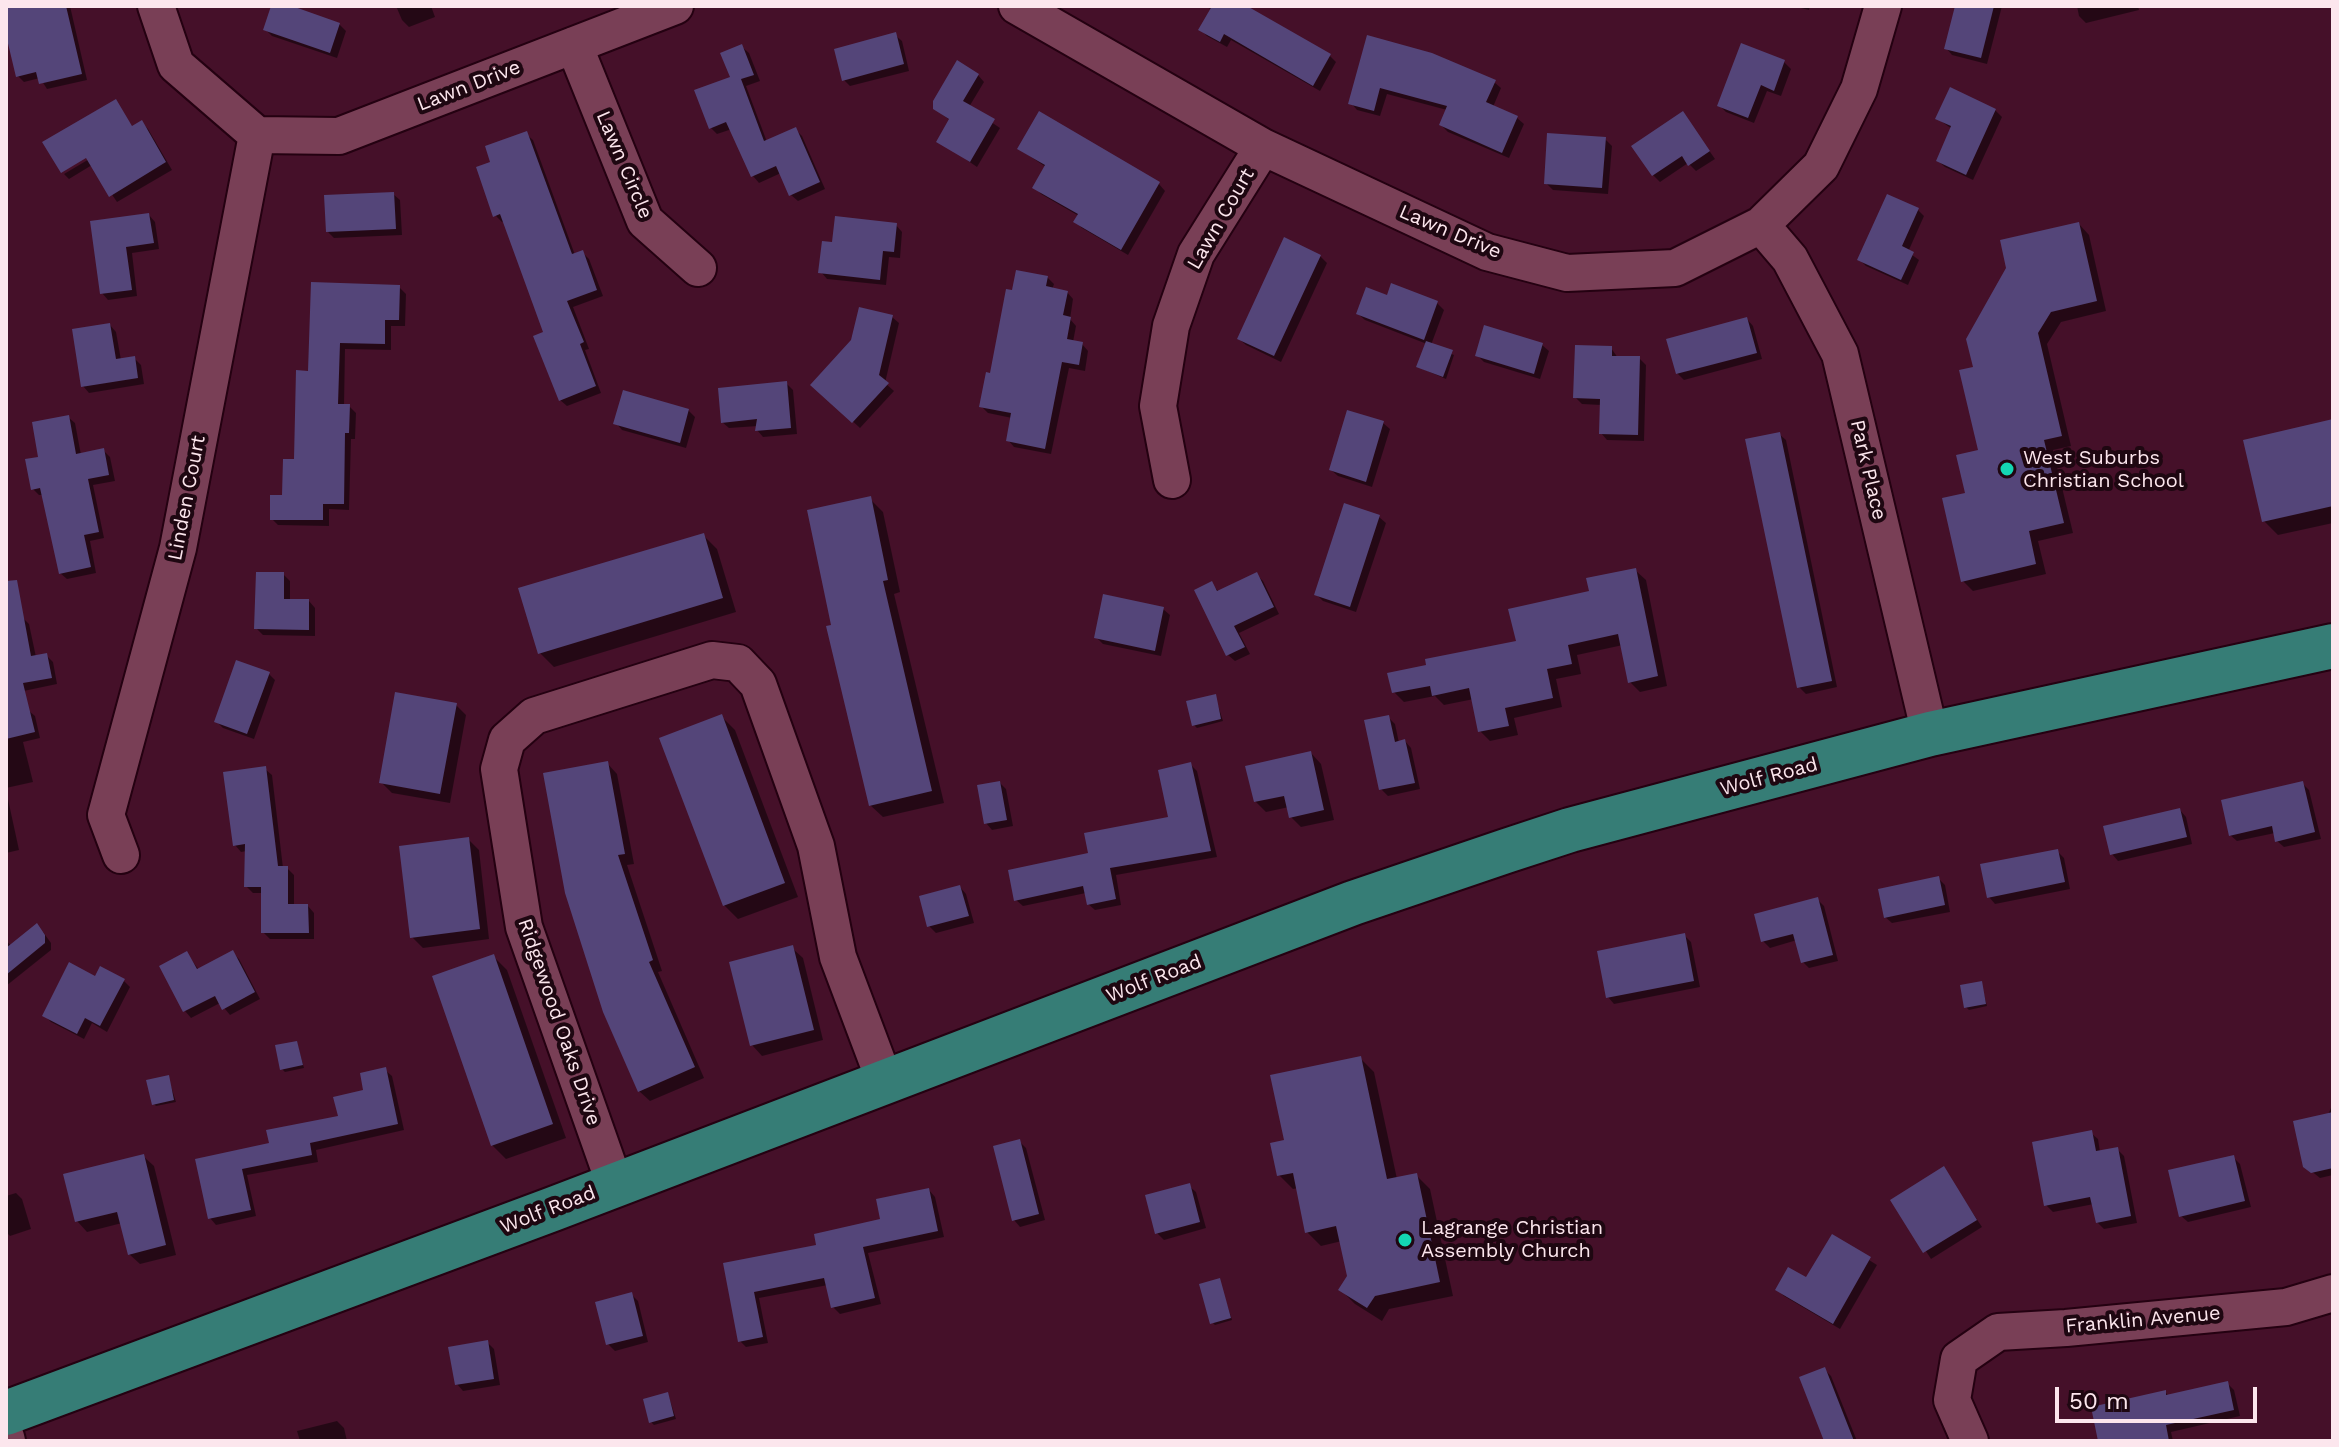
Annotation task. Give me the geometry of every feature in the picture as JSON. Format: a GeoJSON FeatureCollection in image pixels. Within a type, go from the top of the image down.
{"type":"FeatureCollection","features":[{"type":"Feature","properties":{"kind":"main road","name":"Wolf Road"},"geometry":{"type":"LineString","coordinates":[[6,1413],[615,1185],[1353,903],[1492,855],[1585,826],[1930,734],[2333,646]]}},
{"type":"Feature","properties":{"kind":"street"},"geometry":{"type":"LineString","coordinates":[[156,6],[176,65],[257,135]]}},
{"type":"Feature","properties":{"kind":"street","name":"Lawn Drive"},"geometry":{"type":"LineString","coordinates":[[257,135],[339,136],[675,6]]}},
{"type":"Feature","properties":{"kind":"street","name":"Lawn Drive"},"geometry":{"type":"LineString","coordinates":[[1017,6],[1263,147],[1487,252],[1567,273],[1675,268],[1761,225],[1821,166],[1859,89],[1883,6]]}},
{"type":"Feature","properties":{"kind":"street","name":"Lawn Circle"},"geometry":{"type":"LineString","coordinates":[[574,45],[645,221],[698,268]]}},
{"type":"Feature","properties":{"kind":"street","name":"Linden Court"},"geometry":{"type":"LineString","coordinates":[[121,855],[106,815],[178,548],[257,135]]}},
{"type":"Feature","properties":{"kind":"street","name":"Lawn Court"},"geometry":{"type":"LineString","coordinates":[[1172,480],[1158,406],[1171,326],[1196,254],[1263,147]]}},
{"type":"Feature","properties":{"kind":"street","name":"Park Place"},"geometry":{"type":"LineString","coordinates":[[1761,225],[1790,259],[1840,354],[1930,734]]}},
{"type":"Feature","properties":{"kind":"street","name":"Ridgewood Oaks Drive"},"geometry":{"type":"LineString","coordinates":[[615,1185],[524,927],[499,769],[507,740],[534,716],[712,660],[738,663],[758,684],[816,846],[838,957],[885,1082]]}},
{"type":"Feature","properties":{"kind":"street","name":"Franklin Avenue"},"geometry":{"type":"LineString","coordinates":[[1970,1441],[1952,1400],[1959,1359],[1998,1332],[2286,1307],[2333,1293]]}},
{"type":"Feature","properties":{"kind":"building"},"geometry":{"type":"Polygon","coordinates":[[[6,6],[66,6],[82,74],[39,84],[36,72],[16,77],[6,35],[6,6]]]}},
{"type":"Feature","properties":{"kind":"building"},"geometry":{"type":"Polygon","coordinates":[[[271,6],[292,6],[340,23],[330,53],[263,30],[271,6]]]}},
{"type":"Feature","properties":{"kind":"building"},"geometry":{"type":"Polygon","coordinates":[[[1212,6],[1247,6],[1331,54],[1313,86],[1224,34],[1220,42],[1198,30],[1212,6]]]}},
{"type":"Feature","properties":{"kind":"building"},"geometry":{"type":"Polygon","coordinates":[[[1955,6],[1994,6],[1981,58],[1944,49],[1955,6]]]}},
{"type":"Feature","properties":{"kind":"building"},"geometry":{"type":"Polygon","coordinates":[[[896,32],[904,64],[842,81],[834,49],[896,32]]]}},
{"type":"Feature","properties":{"kind":"building"},"geometry":{"type":"Polygon","coordinates":[[[1367,35],[1432,53],[1496,80],[1486,102],[1518,116],[1502,153],[1439,125],[1447,106],[1380,88],[1374,111],[1348,104],[1367,35]]]}},
{"type":"Feature","properties":{"kind":"building"},"geometry":{"type":"Polygon","coordinates":[[[1741,43],[1785,60],[1774,91],[1761,85],[1748,118],[1717,106],[1741,43]]]}},
{"type":"Feature","properties":{"kind":"building"},"geometry":{"type":"Polygon","coordinates":[[[742,44],[754,75],[741,79],[764,141],[796,127],[820,182],[789,196],[776,166],[751,177],[726,122],[709,129],[694,90],[730,77],[720,53],[742,44]]]}},
{"type":"Feature","properties":{"kind":"building"},"geometry":{"type":"Polygon","coordinates":[[[957,60],[979,74],[963,101],[995,119],[970,162],[936,142],[949,119],[933,109],[933,101],[957,60]]]}},
{"type":"Feature","properties":{"kind":"building"},"geometry":{"type":"Polygon","coordinates":[[[1950,87],[1996,109],[1966,175],[1936,161],[1951,126],[1935,119],[1950,87]]]}},
{"type":"Feature","properties":{"kind":"building"},"geometry":{"type":"Polygon","coordinates":[[[116,99],[132,126],[142,120],[166,162],[109,197],[86,158],[61,173],[42,142],[116,99]]]}},
{"type":"Feature","properties":{"kind":"building"},"geometry":{"type":"Polygon","coordinates":[[[1039,111],[1160,182],[1121,250],[1073,222],[1078,214],[1032,188],[1045,165],[1017,149],[1039,111]]]}},
{"type":"Feature","properties":{"kind":"building"},"geometry":{"type":"Polygon","coordinates":[[[1683,111],[1710,151],[1688,166],[1682,156],[1652,176],[1631,146],[1683,111]]]}},
{"type":"Feature","properties":{"kind":"building"},"geometry":{"type":"Polygon","coordinates":[[[527,131],[572,254],[583,250],[597,290],[567,301],[584,342],[580,344],[596,386],[559,401],[533,336],[543,332],[500,214],[493,217],[476,167],[490,162],[485,146],[527,131]]]}},
{"type":"Feature","properties":{"kind":"building"},"geometry":{"type":"Polygon","coordinates":[[[1547,133],[1606,137],[1602,188],[1544,184],[1547,133]]]}},
{"type":"Feature","properties":{"kind":"building"},"geometry":{"type":"Polygon","coordinates":[[[394,192],[396,229],[326,232],[324,195],[394,192]]]}},
{"type":"Feature","properties":{"kind":"building"},"geometry":{"type":"Polygon","coordinates":[[[1887,194],[1919,208],[1902,246],[1914,252],[1901,280],[1857,260],[1887,194]]]}},
{"type":"Feature","properties":{"kind":"building"},"geometry":{"type":"Polygon","coordinates":[[[149,213],[154,243],[126,247],[132,290],[100,294],[90,221],[149,213]]]}},
{"type":"Feature","properties":{"kind":"building"},"geometry":{"type":"Polygon","coordinates":[[[835,216],[897,223],[894,252],[883,251],[880,280],[818,273],[822,241],[832,242],[835,216]]]}},
{"type":"Feature","properties":{"kind":"building"},"geometry":{"type":"Polygon","coordinates":[[[2079,222],[2097,301],[2051,312],[2038,333],[2062,436],[2044,440],[2064,523],[2029,531],[2036,564],[1961,582],[1942,498],[1965,493],[1956,455],[1978,450],[1959,370],[1973,367],[1966,339],[2006,268],[2000,240],[2079,222]]]}},
{"type":"Feature","properties":{"kind":"building"},"geometry":{"type":"Polygon","coordinates":[[[1284,237],[1321,255],[1274,356],[1237,339],[1284,237]]]}},
{"type":"Feature","properties":{"kind":"building"},"geometry":{"type":"Polygon","coordinates":[[[1016,270],[1048,276],[1046,286],[1068,291],[1063,315],[1071,317],[1067,339],[1083,342],[1079,365],[1062,362],[1045,449],[1006,441],[1011,413],[979,407],[986,372],[990,373],[1006,289],[1012,290],[1016,270]]]}},
{"type":"Feature","properties":{"kind":"building"},"geometry":{"type":"Polygon","coordinates":[[[311,282],[400,285],[399,320],[385,320],[385,344],[340,343],[338,404],[350,404],[349,433],[345,433],[344,504],[323,504],[323,520],[270,520],[270,495],[282,495],[283,459],[294,459],[296,370],[308,371],[311,282]]]}},
{"type":"Feature","properties":{"kind":"building"},"geometry":{"type":"Polygon","coordinates":[[[1391,283],[1438,301],[1424,340],[1356,314],[1366,287],[1387,295],[1391,283]]]}},
{"type":"Feature","properties":{"kind":"building"},"geometry":{"type":"Polygon","coordinates":[[[859,307],[893,315],[879,375],[889,383],[852,423],[810,385],[851,340],[859,307]]]}},
{"type":"Feature","properties":{"kind":"building"},"geometry":{"type":"Polygon","coordinates":[[[1747,317],[1757,353],[1676,374],[1666,339],[1747,317]]]}},
{"type":"Feature","properties":{"kind":"building"},"geometry":{"type":"Polygon","coordinates":[[[110,323],[116,359],[135,356],[138,378],[81,387],[72,329],[110,323]]]}},
{"type":"Feature","properties":{"kind":"building"},"geometry":{"type":"Polygon","coordinates":[[[1484,325],[1543,343],[1534,374],[1475,356],[1484,325]]]}},
{"type":"Feature","properties":{"kind":"building"},"geometry":{"type":"Polygon","coordinates":[[[1426,341],[1453,350],[1443,377],[1416,367],[1426,341]]]}},
{"type":"Feature","properties":{"kind":"building"},"geometry":{"type":"Polygon","coordinates":[[[1575,345],[1612,346],[1612,356],[1640,356],[1638,435],[1599,434],[1600,399],[1573,398],[1575,345]]]}},
{"type":"Feature","properties":{"kind":"building"},"geometry":{"type":"Polygon","coordinates":[[[787,381],[791,428],[755,431],[757,419],[721,423],[718,388],[787,381]]]}},
{"type":"Feature","properties":{"kind":"building"},"geometry":{"type":"Polygon","coordinates":[[[623,390],[689,409],[680,443],[613,424],[623,390]]]}},
{"type":"Feature","properties":{"kind":"building"},"geometry":{"type":"Polygon","coordinates":[[[1347,410],[1384,421],[1366,482],[1329,470],[1347,410]]]}},
{"type":"Feature","properties":{"kind":"building"},"geometry":{"type":"Polygon","coordinates":[[[69,415],[76,454],[104,448],[109,475],[88,479],[99,532],[84,535],[91,567],[59,574],[40,488],[31,490],[25,459],[38,457],[32,422],[69,415]]]}},
{"type":"Feature","properties":{"kind":"building"},"geometry":{"type":"Polygon","coordinates":[[[2333,419],[2333,506],[2262,522],[2243,440],[2333,419]]]}},
{"type":"Feature","properties":{"kind":"building"},"geometry":{"type":"Polygon","coordinates":[[[1780,432],[1832,681],[1797,688],[1745,439],[1780,432]]]}},
{"type":"Feature","properties":{"kind":"building"},"geometry":{"type":"Polygon","coordinates":[[[871,496],[888,580],[883,581],[932,791],[869,806],[826,626],[831,625],[807,510],[871,496]]]}},
{"type":"Feature","properties":{"kind":"building"},"geometry":{"type":"Polygon","coordinates":[[[1344,503],[1380,515],[1350,607],[1314,595],[1344,503]]]}},
{"type":"Feature","properties":{"kind":"building"},"geometry":{"type":"Polygon","coordinates":[[[704,533],[723,598],[538,654],[518,588],[704,533]]]}},
{"type":"Feature","properties":{"kind":"building"},"geometry":{"type":"Polygon","coordinates":[[[1636,568],[1658,676],[1628,683],[1618,634],[1568,645],[1572,664],[1547,669],[1553,698],[1505,708],[1509,726],[1478,732],[1469,688],[1432,696],[1430,686],[1392,693],[1387,673],[1426,665],[1425,659],[1516,641],[1508,609],[1589,591],[1586,578],[1636,568]]]}},
{"type":"Feature","properties":{"kind":"building"},"geometry":{"type":"Polygon","coordinates":[[[256,572],[284,572],[284,599],[309,599],[309,630],[254,629],[256,572]]]}},
{"type":"Feature","properties":{"kind":"building"},"geometry":{"type":"Polygon","coordinates":[[[1257,572],[1274,607],[1234,626],[1245,647],[1226,656],[1194,590],[1212,581],[1217,591],[1257,572]]]}},
{"type":"Feature","properties":{"kind":"building"},"geometry":{"type":"Polygon","coordinates":[[[17,580],[31,656],[47,653],[52,678],[23,683],[35,732],[6,739],[6,581],[17,580]]]}},
{"type":"Feature","properties":{"kind":"building"},"geometry":{"type":"Polygon","coordinates":[[[1103,594],[1164,607],[1155,651],[1094,638],[1103,594]]]}},
{"type":"Feature","properties":{"kind":"building"},"geometry":{"type":"Polygon","coordinates":[[[236,660],[270,672],[247,734],[214,722],[236,660]]]}},
{"type":"Feature","properties":{"kind":"building"},"geometry":{"type":"Polygon","coordinates":[[[395,692],[457,703],[440,794],[379,783],[395,692]]]}},
{"type":"Feature","properties":{"kind":"building"},"geometry":{"type":"Polygon","coordinates":[[[1216,694],[1221,719],[1192,726],[1186,701],[1216,694]]]}},
{"type":"Feature","properties":{"kind":"building"},"geometry":{"type":"Polygon","coordinates":[[[722,714],[785,883],[723,906],[659,738],[722,714]]]}},
{"type":"Feature","properties":{"kind":"building"},"geometry":{"type":"Polygon","coordinates":[[[1389,715],[1395,742],[1405,739],[1415,783],[1379,790],[1364,720],[1389,715]]]}},
{"type":"Feature","properties":{"kind":"building"},"geometry":{"type":"Polygon","coordinates":[[[1311,751],[1324,810],[1289,818],[1284,796],[1254,802],[1245,766],[1311,751]]]}},
{"type":"Feature","properties":{"kind":"building"},"geometry":{"type":"Polygon","coordinates":[[[608,761],[625,854],[618,855],[653,960],[649,962],[695,1067],[638,1092],[603,1012],[565,893],[543,773],[608,761]]]}},
{"type":"Feature","properties":{"kind":"building"},"geometry":{"type":"Polygon","coordinates":[[[1191,762],[1211,851],[1110,868],[1116,899],[1087,905],[1083,886],[1014,901],[1008,870],[1088,853],[1084,833],[1168,817],[1158,770],[1191,762]]]}},
{"type":"Feature","properties":{"kind":"building"},"geometry":{"type":"Polygon","coordinates":[[[266,766],[278,866],[288,866],[288,904],[308,904],[309,933],[261,933],[261,887],[244,887],[245,844],[233,846],[223,772],[266,766]]]}},
{"type":"Feature","properties":{"kind":"building"},"geometry":{"type":"Polygon","coordinates":[[[1000,781],[1007,820],[984,824],[977,785],[1000,781]]]}},
{"type":"Feature","properties":{"kind":"building"},"geometry":{"type":"Polygon","coordinates":[[[2303,781],[2315,832],[2275,842],[2272,826],[2229,836],[2221,800],[2303,781]]]}},
{"type":"Feature","properties":{"kind":"building"},"geometry":{"type":"Polygon","coordinates":[[[2180,808],[2187,837],[2110,855],[2103,826],[2180,808]]]}},
{"type":"Feature","properties":{"kind":"building"},"geometry":{"type":"Polygon","coordinates":[[[469,837],[480,929],[410,938],[399,846],[469,837]]]}},
{"type":"Feature","properties":{"kind":"building"},"geometry":{"type":"Polygon","coordinates":[[[2058,849],[2065,882],[1987,898],[1980,864],[2058,849]]]}},
{"type":"Feature","properties":{"kind":"building"},"geometry":{"type":"Polygon","coordinates":[[[1939,876],[1945,905],[1884,918],[1878,889],[1939,876]]]}},
{"type":"Feature","properties":{"kind":"building"},"geometry":{"type":"Polygon","coordinates":[[[960,885],[969,916],[927,927],[919,896],[960,885]]]}},
{"type":"Feature","properties":{"kind":"building"},"geometry":{"type":"Polygon","coordinates":[[[1818,897],[1833,955],[1801,963],[1793,934],[1761,942],[1754,914],[1818,897]]]}},
{"type":"Feature","properties":{"kind":"building"},"geometry":{"type":"Polygon","coordinates":[[[37,923],[45,935],[45,943],[6,975],[6,948],[37,923]]]}},
{"type":"Feature","properties":{"kind":"building"},"geometry":{"type":"Polygon","coordinates":[[[1685,933],[1694,981],[1606,998],[1597,951],[1685,933]]]}},
{"type":"Feature","properties":{"kind":"building"},"geometry":{"type":"Polygon","coordinates":[[[793,945],[814,1030],[750,1046],[729,962],[793,945]]]}},
{"type":"Feature","properties":{"kind":"building"},"geometry":{"type":"Polygon","coordinates":[[[233,950],[255,992],[222,1010],[215,996],[183,1012],[159,966],[187,951],[197,969],[233,950]]]}},
{"type":"Feature","properties":{"kind":"building"},"geometry":{"type":"Polygon","coordinates":[[[494,954],[553,1124],[491,1146],[432,976],[494,954]]]}},
{"type":"Feature","properties":{"kind":"building"},"geometry":{"type":"Polygon","coordinates":[[[69,962],[95,976],[100,966],[125,979],[100,1026],[85,1018],[77,1034],[42,1016],[69,962]]]}},
{"type":"Feature","properties":{"kind":"building"},"geometry":{"type":"Polygon","coordinates":[[[1982,981],[1986,1004],[1964,1008],[1960,985],[1982,981]]]}},
{"type":"Feature","properties":{"kind":"building"},"geometry":{"type":"Polygon","coordinates":[[[297,1041],[303,1065],[280,1070],[275,1045],[297,1041]]]}},
{"type":"Feature","properties":{"kind":"building"},"geometry":{"type":"Polygon","coordinates":[[[1361,1056],[1387,1179],[1417,1173],[1440,1282],[1375,1296],[1367,1308],[1338,1290],[1347,1276],[1336,1226],[1305,1233],[1293,1173],[1277,1176],[1270,1143],[1284,1140],[1270,1075],[1361,1056]]]}},
{"type":"Feature","properties":{"kind":"building"},"geometry":{"type":"Polygon","coordinates":[[[386,1067],[398,1124],[310,1143],[312,1155],[242,1169],[251,1210],[208,1219],[195,1159],[269,1143],[266,1130],[338,1116],[333,1097],[363,1090],[360,1073],[386,1067]]]}},
{"type":"Feature","properties":{"kind":"building"},"geometry":{"type":"Polygon","coordinates":[[[169,1075],[174,1100],[152,1105],[146,1080],[169,1075]]]}},
{"type":"Feature","properties":{"kind":"building"},"geometry":{"type":"Polygon","coordinates":[[[2333,1112],[2333,1168],[2311,1173],[2303,1167],[2293,1121],[2333,1112]]]}},
{"type":"Feature","properties":{"kind":"building"},"geometry":{"type":"Polygon","coordinates":[[[2092,1130],[2096,1151],[2118,1147],[2131,1216],[2096,1223],[2090,1197],[2044,1206],[2032,1142],[2092,1130]]]}},
{"type":"Feature","properties":{"kind":"building"},"geometry":{"type":"Polygon","coordinates":[[[1020,1139],[1039,1214],[1012,1221],[993,1146],[1020,1139]]]}},
{"type":"Feature","properties":{"kind":"building"},"geometry":{"type":"Polygon","coordinates":[[[144,1154],[166,1245],[128,1255],[117,1212],[75,1222],[63,1174],[144,1154]]]}},
{"type":"Feature","properties":{"kind":"building"},"geometry":{"type":"Polygon","coordinates":[[[2234,1155],[2245,1201],[2179,1217],[2168,1170],[2234,1155]]]}},
{"type":"Feature","properties":{"kind":"building"},"geometry":{"type":"Polygon","coordinates":[[[1944,1166],[1977,1220],[1923,1253],[1890,1200],[1944,1166]]]}},
{"type":"Feature","properties":{"kind":"building"},"geometry":{"type":"Polygon","coordinates":[[[1190,1183],[1200,1222],[1155,1234],[1145,1195],[1190,1183]]]}},
{"type":"Feature","properties":{"kind":"building"},"geometry":{"type":"Polygon","coordinates":[[[929,1188],[938,1231],[863,1247],[875,1298],[831,1308],[824,1278],[754,1292],[763,1337],[738,1342],[723,1263],[816,1245],[814,1234],[880,1219],[876,1199],[929,1188]]]}},
{"type":"Feature","properties":{"kind":"building"},"geometry":{"type":"Polygon","coordinates":[[[1832,1234],[1871,1257],[1833,1324],[1775,1290],[1788,1267],[1806,1277],[1832,1234]]]}},
{"type":"Feature","properties":{"kind":"building"},"geometry":{"type":"Polygon","coordinates":[[[1220,1278],[1231,1318],[1210,1324],[1199,1284],[1220,1278]]]}},
{"type":"Feature","properties":{"kind":"building"},"geometry":{"type":"Polygon","coordinates":[[[632,1292],[643,1336],[606,1345],[595,1302],[632,1292]]]}},
{"type":"Feature","properties":{"kind":"building"},"geometry":{"type":"Polygon","coordinates":[[[488,1340],[494,1379],[455,1385],[448,1347],[488,1340]]]}},
{"type":"Feature","properties":{"kind":"building"},"geometry":{"type":"Polygon","coordinates":[[[1825,1367],[1854,1441],[1824,1441],[1799,1377],[1825,1367]]]}},
{"type":"Feature","properties":{"kind":"building"},"geometry":{"type":"Polygon","coordinates":[[[2228,1381],[2234,1410],[2166,1425],[2169,1441],[2098,1441],[2091,1407],[2166,1390],[2166,1395],[2228,1381]]]}},
{"type":"Feature","properties":{"kind":"building"},"geometry":{"type":"Polygon","coordinates":[[[668,1392],[674,1416],[649,1423],[643,1399],[668,1392]]]}},
{"type":"Feature","properties":{"kind":"place","name":"West Suburbs Christian School"},"geometry":{"type":"Point","coordinates":[2007,469]}},
{"type":"Feature","properties":{"kind":"place","name":"Lagrange Christian Assembly Church"},"geometry":{"type":"Point","coordinates":[1405,1240]}}]}
